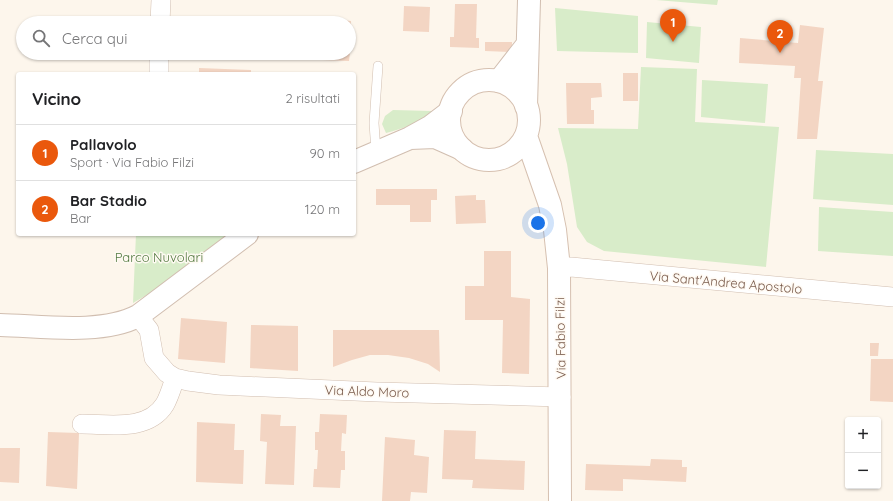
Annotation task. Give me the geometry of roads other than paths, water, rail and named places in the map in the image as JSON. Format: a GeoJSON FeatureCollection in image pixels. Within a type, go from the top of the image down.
{"type":"FeatureCollection","features":[{"type":"Feature","properties":{"kind":"main road","name":"Via Fabio Filzi"},"geometry":{"type":"LineString","coordinates":[[528,0],[526,106],[529,126],[526,136],[550,205],[555,230],[559,268],[560,501]]}},
{"type":"Feature","properties":{"kind":"main road"},"geometry":{"type":"LineString","coordinates":[[462,149],[454,138],[450,125],[451,111],[455,100],[469,87],[486,80],[499,81],[527,44]]}},
{"type":"Feature","properties":{"kind":"main road","name":"Via Fabio Filzi"},"geometry":{"type":"LineString","coordinates":[[499,81],[510,86],[520,95],[526,106]]}},
{"type":"Feature","properties":{"kind":"main road"},"geometry":{"type":"LineString","coordinates":[[356,161],[410,138],[430,127],[451,111]]}},
{"type":"Feature","properties":{"kind":"main road"},"geometry":{"type":"LineString","coordinates":[[410,138],[435,138],[462,149],[472,156],[484,160],[497,159],[514,151],[526,136]]}},
{"type":"Feature","properties":{"kind":"main road"},"geometry":{"type":"LineString","coordinates":[[497,159],[521,167],[541,177]]}},
{"type":"Feature","properties":{"kind":"main road"},"geometry":{"type":"LineString","coordinates":[[0,325],[97,327],[115,325],[138,316],[244,236]]}},
{"type":"Feature","properties":{"kind":"street"},"geometry":{"type":"LineString","coordinates":[[160,16],[161,0]]}},
{"type":"Feature","properties":{"kind":"street"},"geometry":{"type":"LineString","coordinates":[[159,60],[159,72]]}},
{"type":"Feature","properties":{"kind":"street","name":"Via Sant'Andrea Apostolo"},"geometry":{"type":"LineString","coordinates":[[559,268],[893,297]]}},
{"type":"Feature","properties":{"kind":"street"},"geometry":{"type":"LineString","coordinates":[[82,424],[129,425],[147,420],[156,415],[165,404],[175,378],[167,373],[154,358],[149,330],[138,316]]}},
{"type":"Feature","properties":{"kind":"street","name":"Via Aldo Moro"},"geometry":{"type":"LineString","coordinates":[[175,378],[226,385],[560,397]]}},
{"type":"Feature","properties":{"kind":"lane"},"geometry":{"type":"LineString","coordinates":[[376,152],[374,123],[378,66]]}},
{"type":"Feature","properties":{"kind":"place","name":"Pallavolo"},"geometry":{"type":"Point","coordinates":[673,42]}},
{"type":"Feature","properties":{"kind":"place","name":"Bar Stadio"},"geometry":{"type":"Point","coordinates":[780,53]}},
{"type":"Feature","properties":{"kind":"park label","name":"Parco Nuvolari"},"geometry":{"type":"Point","coordinates":[159,257]}}]}
